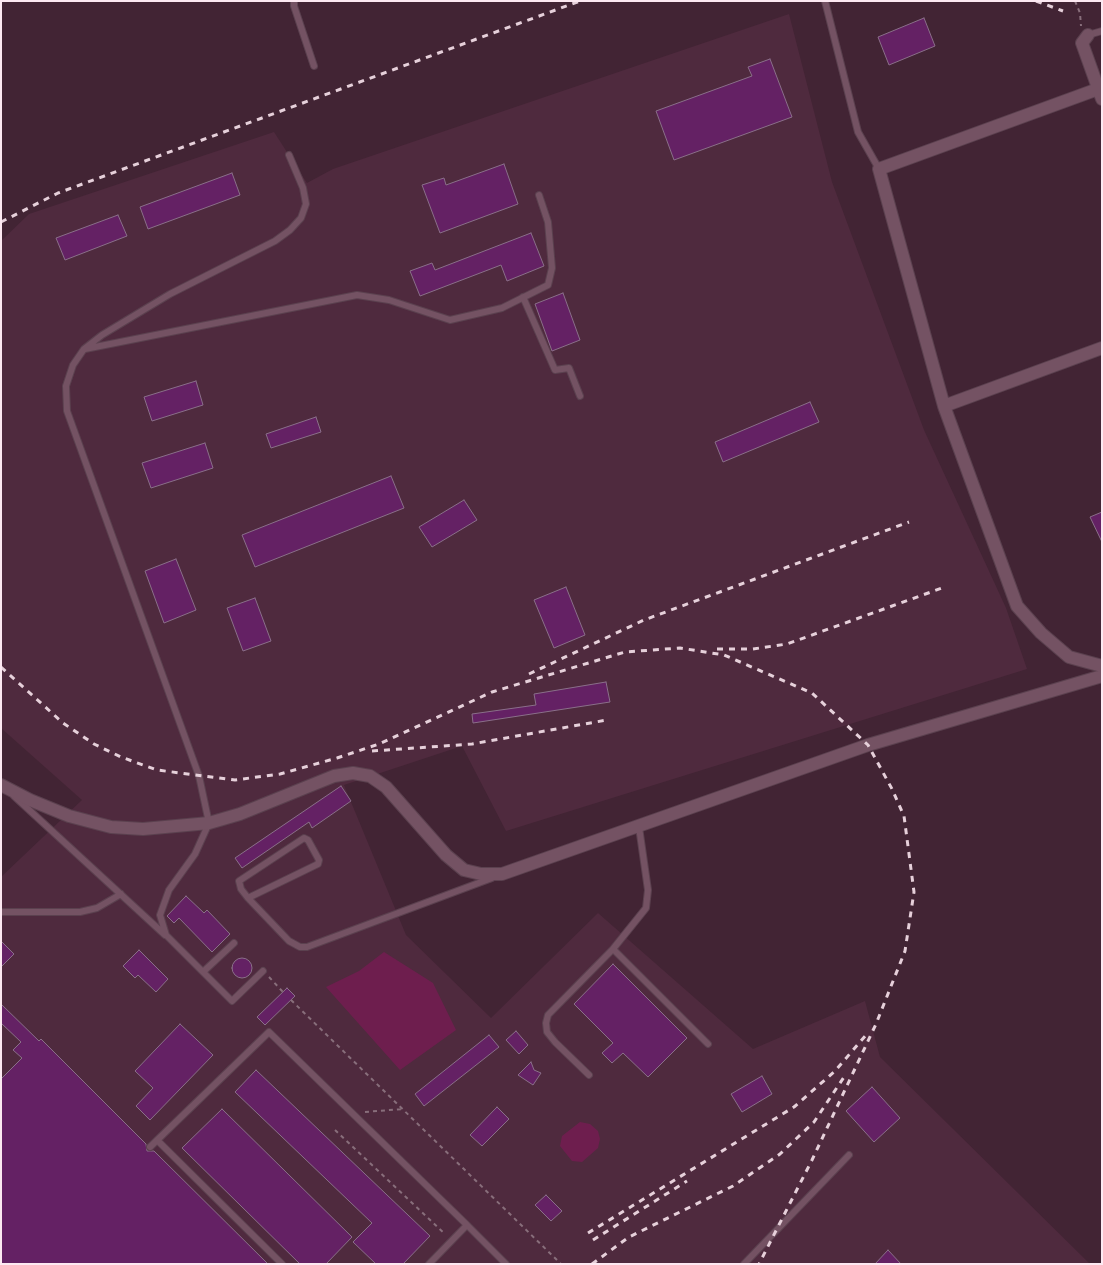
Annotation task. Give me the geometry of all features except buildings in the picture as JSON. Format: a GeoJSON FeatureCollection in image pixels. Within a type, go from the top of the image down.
{"type":"FeatureCollection","features":[{"type":"Feature","properties":{"kind":"street"},"geometry":{"type":"LineString","coordinates":[[1085,39],[1100,94],[879,169],[944,406],[1017,606],[1040,633],[1069,657],[1102,666]]}},
{"type":"Feature","properties":{"kind":"street"},"geometry":{"type":"LineString","coordinates":[[944,406],[1102,348]]}},
{"type":"Feature","properties":{"kind":"street"},"geometry":{"type":"LineString","coordinates":[[2,786],[69,816],[111,827],[143,829],[209,823],[240,814],[334,776],[353,773],[370,776],[386,787],[446,855],[464,870],[481,874],[502,874],[868,745],[1102,676]]}},
{"type":"Feature","properties":{"kind":"lane"},"geometry":{"type":"LineString","coordinates":[[294,1],[314,66]]}},
{"type":"Feature","properties":{"kind":"lane"},"geometry":{"type":"LineString","coordinates":[[825,1],[858,132],[879,169]]}},
{"type":"Feature","properties":{"kind":"lane"},"geometry":{"type":"LineString","coordinates":[[1085,39],[1102,30]]}},
{"type":"Feature","properties":{"kind":"lane"},"geometry":{"type":"LineString","coordinates":[[166,935],[160,915],[169,890],[195,854],[209,823],[199,776],[68,411],[66,386],[73,365],[84,349],[102,335],[170,294],[274,241],[290,230],[301,218],[306,204],[303,188],[289,155]]}},
{"type":"Feature","properties":{"kind":"lane"},"geometry":{"type":"LineString","coordinates":[[84,349],[357,295],[389,300],[450,320],[502,308],[548,285],[552,268],[548,222],[539,195]]}},
{"type":"Feature","properties":{"kind":"lane"},"geometry":{"type":"LineString","coordinates":[[523,297],[555,370],[569,368],[580,396]]}},
{"type":"Feature","properties":{"kind":"lane"},"geometry":{"type":"LineString","coordinates":[[2,786],[166,935],[232,1001],[263,971]]}},
{"type":"Feature","properties":{"kind":"lane"},"geometry":{"type":"LineString","coordinates":[[589,1075],[555,1042],[547,1032],[546,1023],[548,1015],[613,948],[646,908],[648,890],[639,827]]}},
{"type":"Feature","properties":{"kind":"lane"},"geometry":{"type":"LineString","coordinates":[[248,898],[318,864],[319,860],[308,840],[304,838],[239,882],[240,888],[248,898],[295,945],[307,947],[502,874]]}},
{"type":"Feature","properties":{"kind":"lane"},"geometry":{"type":"LineString","coordinates":[[1,912],[80,912],[104,904],[121,894]]}},
{"type":"Feature","properties":{"kind":"lane"},"geometry":{"type":"LineString","coordinates":[[203,972],[234,943]]}},
{"type":"Feature","properties":{"kind":"lane"},"geometry":{"type":"LineString","coordinates":[[613,948],[708,1044]]}},
{"type":"Feature","properties":{"kind":"lane"},"geometry":{"type":"LineString","coordinates":[[150,1148],[268,1032],[506,1264]]}},
{"type":"Feature","properties":{"kind":"lane"},"geometry":{"type":"LineString","coordinates":[[157,1140],[282,1264]]}},
{"type":"Feature","properties":{"kind":"lane"},"geometry":{"type":"LineString","coordinates":[[744,1264],[848,1155]]}},
{"type":"Feature","properties":{"kind":"lane"},"geometry":{"type":"LineString","coordinates":[[429,1264],[467,1225]]}},
{"type":"Feature","properties":{"kind":"path"},"geometry":{"type":"LineString","coordinates":[[1075,1],[1080,14],[1085,39]]}},
{"type":"Feature","properties":{"kind":"path"},"geometry":{"type":"LineString","coordinates":[[263,971],[282,992]]}},
{"type":"Feature","properties":{"kind":"path"},"geometry":{"type":"LineString","coordinates":[[290,1000],[561,1264]]}},
{"type":"Feature","properties":{"kind":"path"},"geometry":{"type":"LineString","coordinates":[[351,1113],[402,1109]]}},
{"type":"Feature","properties":{"kind":"path"},"geometry":{"type":"LineString","coordinates":[[335,1130],[452,1241]]}},
{"type":"Feature","properties":{"kind":"shaded area"},"geometry":{"type":"Polygon","coordinates":[[[789,14],[832,182],[924,430],[1006,608],[1027,669],[506,831],[462,746],[344,785],[406,935],[491,1018],[598,913],[753,1049],[865,1001],[880,1057],[1090,1264],[1,1264],[1,877],[82,800],[1,728],[1,241],[29,214],[274,132],[307,183],[333,169],[789,14]]]}},
{"type":"Feature","properties":{"kind":"shaded area"},"geometry":{"type":"Polygon","coordinates":[[[384,952],[433,983],[456,1030],[400,1070],[326,987],[359,971],[384,952]]]}},
{"type":"Feature","properties":{"kind":"shaded area"},"geometry":{"type":"Polygon","coordinates":[[[580,1122],[590,1124],[598,1131],[600,1139],[598,1148],[582,1162],[572,1161],[560,1146],[562,1136],[580,1122]]]}},
{"type":"Feature","properties":{"kind":"railway"},"geometry":{"type":"LineString","coordinates":[[1,222],[58,193],[580,1]]}},
{"type":"Feature","properties":{"kind":"railway"},"geometry":{"type":"LineString","coordinates":[[1036,1],[1063,11]]}},
{"type":"Feature","properties":{"kind":"railway"},"geometry":{"type":"LineString","coordinates":[[529,674],[644,620],[909,522]]}},
{"type":"Feature","properties":{"kind":"railway"},"geometry":{"type":"LineString","coordinates":[[717,649],[753,649],[787,644],[942,588]]}},
{"type":"Feature","properties":{"kind":"railway"},"geometry":{"type":"LineString","coordinates":[[1,667],[63,723],[94,744],[121,757],[157,770],[235,780],[280,774],[337,758],[379,744],[492,692],[625,652],[680,648],[724,655],[812,693],[868,745],[892,789],[904,816],[914,892],[905,951],[876,1024],[812,1160],[759,1264]]}},
{"type":"Feature","properties":{"kind":"railway"},"geometry":{"type":"LineString","coordinates":[[372,751],[472,744],[607,720]]}},
{"type":"Feature","properties":{"kind":"railway"},"geometry":{"type":"LineString","coordinates":[[588,1233],[794,1107],[835,1071],[866,1035]]}},
{"type":"Feature","properties":{"kind":"railway"},"geometry":{"type":"LineString","coordinates":[[592,1264],[629,1237],[733,1186],[780,1154],[814,1122],[844,1077]]}},
{"type":"Feature","properties":{"kind":"railway"},"geometry":{"type":"LineString","coordinates":[[593,1240],[687,1181]]}}]}
